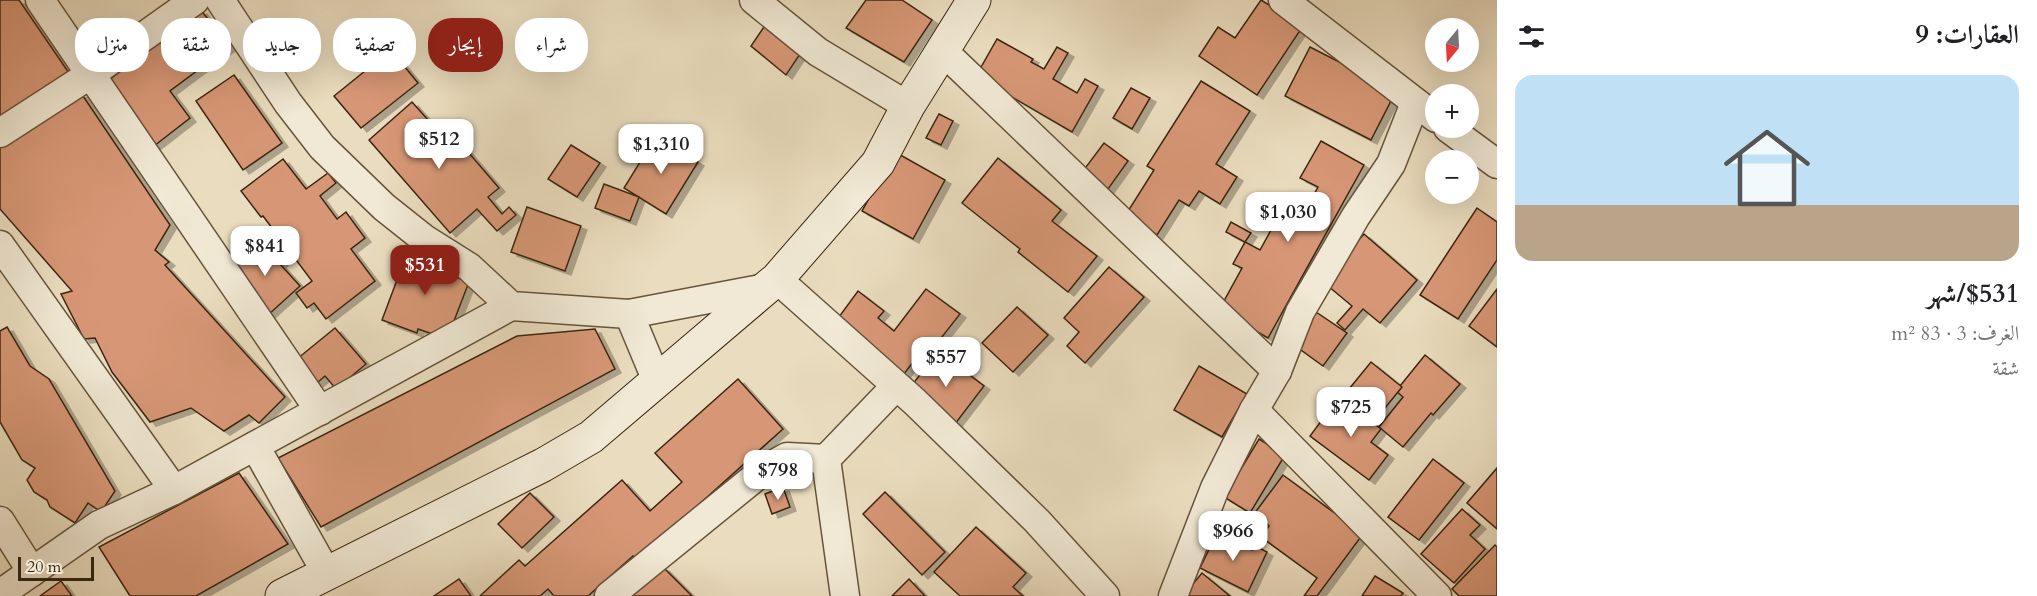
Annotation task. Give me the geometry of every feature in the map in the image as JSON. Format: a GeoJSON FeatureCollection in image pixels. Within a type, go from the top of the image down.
{"type":"FeatureCollection","features":[{"type":"Feature","properties":{"kind":"main road"},"geometry":{"type":"LineString","coordinates":[[289,595],[543,465],[591,437],[772,284],[878,163],[908,106],[974,0]]}},
{"type":"Feature","properties":{"kind":"street"},"geometry":{"type":"LineString","coordinates":[[39,0],[320,411]]}},
{"type":"Feature","properties":{"kind":"street"},"geometry":{"type":"LineString","coordinates":[[0,133],[91,74],[195,0]]}},
{"type":"Feature","properties":{"kind":"street"},"geometry":{"type":"LineString","coordinates":[[220,0],[288,103],[322,147],[384,207],[423,238],[470,267],[511,306]]}},
{"type":"Feature","properties":{"kind":"street"},"geometry":{"type":"LineString","coordinates":[[754,0],[818,52],[908,106]]}},
{"type":"Feature","properties":{"kind":"street"},"geometry":{"type":"LineString","coordinates":[[1173,596],[1215,488],[1254,410],[1277,371],[1300,312],[1356,216],[1425,111],[1283,0]]}},
{"type":"Feature","properties":{"kind":"street"},"geometry":{"type":"LineString","coordinates":[[943,51],[1277,371]]}},
{"type":"Feature","properties":{"kind":"street"},"geometry":{"type":"LineString","coordinates":[[1468,138],[1492,150]]}},
{"type":"Feature","properties":{"kind":"street"},"geometry":{"type":"LineString","coordinates":[[0,244],[174,490]]}},
{"type":"Feature","properties":{"kind":"street"},"geometry":{"type":"LineString","coordinates":[[0,594],[99,525],[174,490],[511,306],[628,314],[772,284],[896,386],[1037,520],[1105,596]]}},
{"type":"Feature","properties":{"kind":"street"},"geometry":{"type":"LineString","coordinates":[[628,314],[657,381]]}},
{"type":"Feature","properties":{"kind":"street"},"geometry":{"type":"LineString","coordinates":[[609,596],[765,471],[787,457],[826,459],[896,386]]}},
{"type":"Feature","properties":{"kind":"street"},"geometry":{"type":"LineString","coordinates":[[1254,410],[1437,596]]}},
{"type":"Feature","properties":{"kind":"street"},"geometry":{"type":"LineString","coordinates":[[255,446],[327,574]]}},
{"type":"Feature","properties":{"kind":"street"},"geometry":{"type":"LineString","coordinates":[[826,459],[845,596]]}},
{"type":"Feature","properties":{"kind":"street"},"geometry":{"type":"LineString","coordinates":[[0,521],[32,572]]}},
{"type":"Feature","properties":{"kind":"building"},"geometry":{"type":"Polygon","coordinates":[[[0,0],[19,0],[69,73],[0,119],[0,0]]]}},
{"type":"Feature","properties":{"kind":"building"},"geometry":{"type":"Polygon","coordinates":[[[866,0],[902,0],[932,20],[904,62],[846,28],[866,0]]]}},
{"type":"Feature","properties":{"kind":"building"},"geometry":{"type":"Polygon","coordinates":[[[1261,0],[1303,26],[1257,95],[1199,56],[1218,27],[1235,38],[1261,0]]]}},
{"type":"Feature","properties":{"kind":"building"},"geometry":{"type":"Polygon","coordinates":[[[201,10],[207,18],[190,18],[201,10]]]}},
{"type":"Feature","properties":{"kind":"building"},"geometry":{"type":"Polygon","coordinates":[[[770,18],[806,45],[786,75],[751,46],[770,18]]]}},
{"type":"Feature","properties":{"kind":"building"},"geometry":{"type":"Polygon","coordinates":[[[997,39],[1033,59],[1031,62],[1044,69],[1057,47],[1068,53],[1053,79],[1077,93],[1085,79],[1098,86],[1072,132],[976,76],[997,39]]]}},
{"type":"Feature","properties":{"kind":"building"},"geometry":{"type":"Polygon","coordinates":[[[161,40],[161,72],[195,72],[170,91],[190,118],[154,146],[105,83],[119,72],[149,72],[149,50],[161,40]]]}},
{"type":"Feature","properties":{"kind":"building"},"geometry":{"type":"Polygon","coordinates":[[[1310,47],[1396,91],[1371,140],[1285,96],[1310,47]]]}},
{"type":"Feature","properties":{"kind":"building"},"geometry":{"type":"Polygon","coordinates":[[[364,72],[409,72],[418,83],[361,128],[334,96],[364,72]]]}},
{"type":"Feature","properties":{"kind":"building"},"geometry":{"type":"Polygon","coordinates":[[[234,75],[282,143],[243,170],[196,101],[234,75]]]}},
{"type":"Feature","properties":{"kind":"building"},"geometry":{"type":"Polygon","coordinates":[[[1201,81],[1250,111],[1216,164],[1237,177],[1220,204],[1199,191],[1189,206],[1179,200],[1157,235],[1125,216],[1154,170],[1147,166],[1201,81]]]}},
{"type":"Feature","properties":{"kind":"building"},"geometry":{"type":"Polygon","coordinates":[[[1131,88],[1150,98],[1132,129],[1113,118],[1131,88]]]}},
{"type":"Feature","properties":{"kind":"building"},"geometry":{"type":"Polygon","coordinates":[[[81,93],[170,225],[155,250],[169,262],[165,265],[285,397],[259,423],[249,415],[224,431],[191,408],[150,422],[112,372],[95,338],[84,339],[61,294],[72,291],[0,209],[0,147],[81,93]]]}},
{"type":"Feature","properties":{"kind":"building"},"geometry":{"type":"Polygon","coordinates":[[[412,102],[437,130],[444,124],[499,188],[488,197],[502,214],[509,207],[516,215],[497,231],[477,209],[450,233],[369,140],[412,102]]]}},
{"type":"Feature","properties":{"kind":"building"},"geometry":{"type":"Polygon","coordinates":[[[939,114],[953,121],[941,145],[926,138],[939,114]]]}},
{"type":"Feature","properties":{"kind":"building"},"geometry":{"type":"Polygon","coordinates":[[[656,136],[698,162],[666,214],[624,188],[656,136]]]}},
{"type":"Feature","properties":{"kind":"building"},"geometry":{"type":"Polygon","coordinates":[[[1321,141],[1364,165],[1268,338],[1219,310],[1242,268],[1233,264],[1245,242],[1260,250],[1271,230],[1260,224],[1276,194],[1305,210],[1318,187],[1300,178],[1321,141]]]}},
{"type":"Feature","properties":{"kind":"building"},"geometry":{"type":"Polygon","coordinates":[[[1104,143],[1128,161],[1108,189],[1083,171],[1104,143]]]}},
{"type":"Feature","properties":{"kind":"building"},"geometry":{"type":"Polygon","coordinates":[[[571,145],[600,163],[577,197],[548,179],[571,145]]]}},
{"type":"Feature","properties":{"kind":"building"},"geometry":{"type":"Polygon","coordinates":[[[895,152],[945,180],[913,239],[862,211],[895,152]]]}},
{"type":"Feature","properties":{"kind":"building"},"geometry":{"type":"Polygon","coordinates":[[[998,158],[1061,210],[1052,221],[1097,256],[1068,292],[1018,252],[1020,249],[962,203],[998,158]]]}},
{"type":"Feature","properties":{"kind":"building"},"geometry":{"type":"Polygon","coordinates":[[[283,159],[306,189],[328,173],[336,183],[320,196],[337,219],[346,212],[365,238],[351,249],[375,281],[326,319],[314,303],[307,308],[296,293],[312,281],[241,191],[283,159]]]}},
{"type":"Feature","properties":{"kind":"building"},"geometry":{"type":"Polygon","coordinates":[[[604,184],[639,197],[630,221],[595,208],[604,184]]]}},
{"type":"Feature","properties":{"kind":"building"},"geometry":{"type":"Polygon","coordinates":[[[527,207],[581,226],[565,271],[511,252],[527,207]]]}},
{"type":"Feature","properties":{"kind":"building"},"geometry":{"type":"Polygon","coordinates":[[[1477,208],[1497,222],[1497,260],[1458,319],[1420,295],[1477,208]]]}},
{"type":"Feature","properties":{"kind":"building"},"geometry":{"type":"Polygon","coordinates":[[[1231,222],[1251,233],[1245,242],[1226,232],[1231,222]]]}},
{"type":"Feature","properties":{"kind":"building"},"geometry":{"type":"Polygon","coordinates":[[[1364,234],[1417,280],[1380,323],[1363,309],[1345,330],[1337,323],[1352,306],[1322,281],[1364,234]]]}},
{"type":"Feature","properties":{"kind":"building"},"geometry":{"type":"Polygon","coordinates":[[[262,240],[300,286],[268,315],[229,270],[262,240]]]}},
{"type":"Feature","properties":{"kind":"building"},"geometry":{"type":"Polygon","coordinates":[[[409,248],[449,262],[445,273],[469,282],[447,339],[418,329],[417,333],[382,320],[409,248]]]}},
{"type":"Feature","properties":{"kind":"building"},"geometry":{"type":"Polygon","coordinates":[[[1109,267],[1144,297],[1085,363],[1067,346],[1079,332],[1064,318],[1109,267]]]}},
{"type":"Feature","properties":{"kind":"building"},"geometry":{"type":"Polygon","coordinates":[[[926,289],[960,314],[931,351],[925,346],[904,374],[836,321],[858,291],[884,311],[878,318],[894,331],[926,289]]]}},
{"type":"Feature","properties":{"kind":"building"},"geometry":{"type":"Polygon","coordinates":[[[1497,289],[1497,347],[1469,326],[1497,289]]]}},
{"type":"Feature","properties":{"kind":"building"},"geometry":{"type":"Polygon","coordinates":[[[1017,307],[1048,335],[1013,372],[982,343],[1017,307]]]}},
{"type":"Feature","properties":{"kind":"building"},"geometry":{"type":"Polygon","coordinates":[[[1313,310],[1347,333],[1323,366],[1290,342],[1313,310]]]}},
{"type":"Feature","properties":{"kind":"building"},"geometry":{"type":"Polygon","coordinates":[[[7,327],[30,366],[49,379],[115,491],[101,512],[88,503],[75,523],[50,507],[47,500],[34,492],[27,480],[35,468],[22,460],[0,422],[0,331],[7,327]]]}},
{"type":"Feature","properties":{"kind":"building"},"geometry":{"type":"Polygon","coordinates":[[[335,328],[366,364],[336,389],[325,376],[317,383],[297,359],[335,328]]]}},
{"type":"Feature","properties":{"kind":"building"},"geometry":{"type":"Polygon","coordinates":[[[595,329],[615,369],[321,527],[278,458],[517,336],[595,329]]]}},
{"type":"Feature","properties":{"kind":"building"},"geometry":{"type":"Polygon","coordinates":[[[938,351],[984,386],[955,424],[909,389],[938,351]]]}},
{"type":"Feature","properties":{"kind":"building"},"geometry":{"type":"Polygon","coordinates":[[[1425,355],[1460,384],[1433,415],[1431,413],[1403,447],[1379,427],[1403,397],[1396,391],[1425,355]]]}},
{"type":"Feature","properties":{"kind":"building"},"geometry":{"type":"Polygon","coordinates":[[[1371,362],[1402,387],[1376,419],[1345,394],[1371,362]]]}},
{"type":"Feature","properties":{"kind":"building"},"geometry":{"type":"Polygon","coordinates":[[[1199,366],[1247,394],[1222,437],[1174,410],[1199,366]]]}},
{"type":"Feature","properties":{"kind":"building"},"geometry":{"type":"Polygon","coordinates":[[[738,379],[783,429],[637,560],[633,556],[588,596],[554,596],[548,589],[540,596],[480,596],[519,560],[525,566],[622,480],[650,511],[682,482],[655,453],[738,379]]]}},
{"type":"Feature","properties":{"kind":"building"},"geometry":{"type":"Polygon","coordinates":[[[1339,397],[1381,429],[1371,442],[1388,455],[1369,480],[1310,436],[1339,397]]]}},
{"type":"Feature","properties":{"kind":"building"},"geometry":{"type":"Polygon","coordinates":[[[1259,439],[1285,455],[1250,513],[1224,497],[1259,439]]]}},
{"type":"Feature","properties":{"kind":"building"},"geometry":{"type":"Polygon","coordinates":[[[1433,459],[1464,483],[1419,540],[1388,517],[1433,459]]]}},
{"type":"Feature","properties":{"kind":"building"},"geometry":{"type":"Polygon","coordinates":[[[1497,468],[1497,529],[1467,503],[1497,468]]]}},
{"type":"Feature","properties":{"kind":"building"},"geometry":{"type":"Polygon","coordinates":[[[239,473],[288,544],[196,596],[130,596],[99,547],[239,473]]]}},
{"type":"Feature","properties":{"kind":"building"},"geometry":{"type":"Polygon","coordinates":[[[1283,475],[1363,534],[1317,596],[1304,596],[1317,578],[1261,537],[1269,526],[1254,514],[1283,475]]]}},
{"type":"Feature","properties":{"kind":"building"},"geometry":{"type":"Polygon","coordinates":[[[783,487],[790,507],[772,514],[765,494],[783,487]]]}},
{"type":"Feature","properties":{"kind":"building"},"geometry":{"type":"Polygon","coordinates":[[[885,492],[945,552],[922,575],[863,514],[885,492]]]}},
{"type":"Feature","properties":{"kind":"building"},"geometry":{"type":"Polygon","coordinates":[[[530,493],[554,517],[522,548],[498,524],[530,493]]]}},
{"type":"Feature","properties":{"kind":"building"},"geometry":{"type":"Polygon","coordinates":[[[1462,509],[1480,525],[1470,535],[1485,549],[1454,583],[1421,554],[1462,509]]]}},
{"type":"Feature","properties":{"kind":"building"},"geometry":{"type":"Polygon","coordinates":[[[976,527],[1026,573],[1013,587],[1023,596],[960,596],[934,572],[976,527]]]}},
{"type":"Feature","properties":{"kind":"building"},"geometry":{"type":"Polygon","coordinates":[[[1217,533],[1252,550],[1254,545],[1267,552],[1248,592],[1200,568],[1217,533]]]}},
{"type":"Feature","properties":{"kind":"building"},"geometry":{"type":"Polygon","coordinates":[[[1495,545],[1497,547],[1497,596],[1459,596],[1452,589],[1495,545]]]}},
{"type":"Feature","properties":{"kind":"building"},"geometry":{"type":"Polygon","coordinates":[[[663,567],[692,596],[630,596],[663,567]]]}},
{"type":"Feature","properties":{"kind":"building"},"geometry":{"type":"Polygon","coordinates":[[[1202,573],[1230,596],[1183,596],[1202,573]]]}},
{"type":"Feature","properties":{"kind":"building"},"geometry":{"type":"Polygon","coordinates":[[[1375,576],[1403,593],[1401,596],[1362,596],[1375,576]]]}},
{"type":"Feature","properties":{"kind":"building"},"geometry":{"type":"Polygon","coordinates":[[[459,579],[471,596],[434,596],[459,579]]]}},
{"type":"Feature","properties":{"kind":"building"},"geometry":{"type":"Polygon","coordinates":[[[909,579],[925,596],[892,596],[909,579]]]}},
{"type":"Feature","properties":{"kind":"building"},"geometry":{"type":"Polygon","coordinates":[[[61,581],[72,596],[40,596],[61,581]]]}}]}
